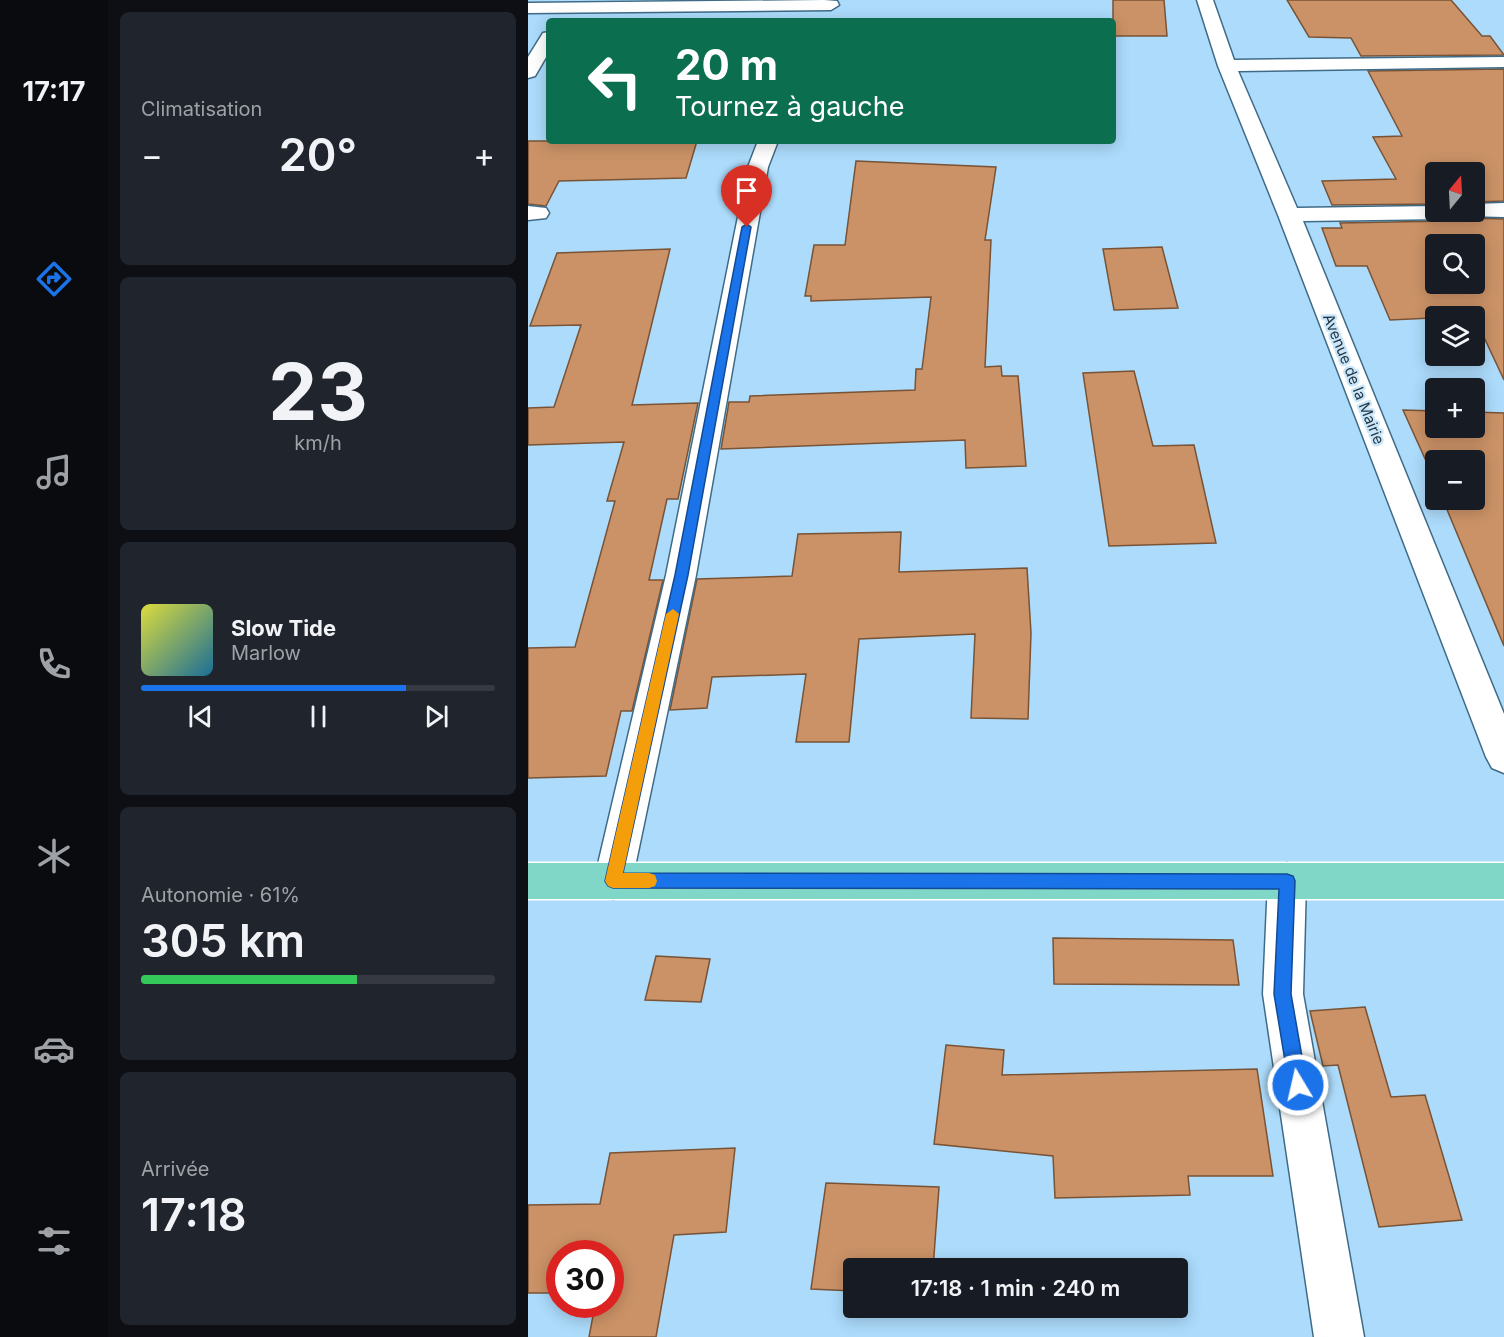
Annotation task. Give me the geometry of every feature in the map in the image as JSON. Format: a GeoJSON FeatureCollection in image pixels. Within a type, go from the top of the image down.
{"type":"FeatureCollection","features":[{"type":"Feature","properties":{"kind":"main road"},"geometry":{"type":"LineString","coordinates":[[528,881],[1504,881]]}},
{"type":"Feature","properties":{"kind":"street","name":"Avenue de la Mairie"},"geometry":{"type":"LineString","coordinates":[[1205,0],[1227,66],[1289,215],[1504,757]]}},
{"type":"Feature","properties":{"kind":"street"},"geometry":{"type":"LineString","coordinates":[[528,8],[562,15],[833,2]]}},
{"type":"Feature","properties":{"kind":"street"},"geometry":{"type":"LineString","coordinates":[[825,18],[833,2]]}},
{"type":"Feature","properties":{"kind":"street"},"geometry":{"type":"LineString","coordinates":[[528,72],[546,42]]}},
{"type":"Feature","properties":{"kind":"street"},"geometry":{"type":"LineString","coordinates":[[1227,66],[1504,62]]}},
{"type":"Feature","properties":{"kind":"street"},"geometry":{"type":"LineString","coordinates":[[613,881],[681,575],[758,167],[767,144]]}},
{"type":"Feature","properties":{"kind":"street"},"geometry":{"type":"LineString","coordinates":[[1485,211],[1504,210]]}},
{"type":"Feature","properties":{"kind":"street"},"geometry":{"type":"LineString","coordinates":[[1289,215],[1425,212]]}},
{"type":"Feature","properties":{"kind":"street"},"geometry":{"type":"LineString","coordinates":[[1287,881],[1283,994],[1339,1337]]}},
{"type":"Feature","properties":{"kind":"building"},"geometry":{"type":"Polygon","coordinates":[[[1113,0],[1164,0],[1167,36],[1116,36],[1116,18],[1113,18],[1113,0]]]}},
{"type":"Feature","properties":{"kind":"building"},"geometry":{"type":"Polygon","coordinates":[[[1287,0],[1451,0],[1482,36],[1490,36],[1504,55],[1361,56],[1351,38],[1309,37],[1287,0]]]}},
{"type":"Feature","properties":{"kind":"building"},"geometry":{"type":"Polygon","coordinates":[[[1504,69],[1504,201],[1485,202],[1485,162],[1425,162],[1425,204],[1332,205],[1322,181],[1396,179],[1373,137],[1402,136],[1368,71],[1504,69]]]}},
{"type":"Feature","properties":{"kind":"building"},"geometry":{"type":"Polygon","coordinates":[[[528,141],[546,141],[546,144],[696,144],[686,178],[559,181],[546,206],[528,204],[528,141]]]}},
{"type":"Feature","properties":{"kind":"building"},"geometry":{"type":"Polygon","coordinates":[[[856,161],[996,167],[985,240],[991,240],[985,367],[1001,366],[1002,376],[1018,376],[1026,466],[966,468],[965,440],[721,449],[729,402],[749,402],[750,396],[915,390],[916,369],[922,369],[931,297],[811,301],[811,296],[805,296],[814,245],[845,245],[856,161]]]}},
{"type":"Feature","properties":{"kind":"building"},"geometry":{"type":"Polygon","coordinates":[[[1485,218],[1504,219],[1504,380],[1485,339],[1485,306],[1425,306],[1425,318],[1390,320],[1367,266],[1336,266],[1322,228],[1342,228],[1340,223],[1485,222],[1485,218]]]}},
{"type":"Feature","properties":{"kind":"building"},"geometry":{"type":"Polygon","coordinates":[[[1162,247],[1178,308],[1114,310],[1103,249],[1162,247]]]}},
{"type":"Feature","properties":{"kind":"building"},"geometry":{"type":"Polygon","coordinates":[[[670,249],[632,405],[698,403],[678,499],[667,499],[649,580],[663,580],[632,711],[621,711],[606,776],[528,778],[528,648],[575,647],[615,501],[607,501],[624,442],[528,445],[528,408],[554,407],[581,325],[530,326],[557,253],[670,249]]]}},
{"type":"Feature","properties":{"kind":"building"},"geometry":{"type":"Polygon","coordinates":[[[1134,371],[1153,446],[1194,445],[1216,543],[1109,546],[1083,373],[1134,371]]]}},
{"type":"Feature","properties":{"kind":"building"},"geometry":{"type":"Polygon","coordinates":[[[1403,410],[1425,411],[1425,438],[1485,438],[1485,412],[1504,413],[1504,646],[1447,510],[1485,510],[1485,450],[1425,450],[1425,459],[1403,410]]]}},
{"type":"Feature","properties":{"kind":"building"},"geometry":{"type":"Polygon","coordinates":[[[901,532],[899,572],[1027,568],[1031,633],[1028,719],[971,718],[975,634],[859,639],[849,742],[796,742],[806,674],[712,677],[707,708],[670,710],[697,579],[792,576],[798,534],[901,532]]]}},
{"type":"Feature","properties":{"kind":"building"},"geometry":{"type":"Polygon","coordinates":[[[1053,938],[1233,940],[1239,985],[1054,984],[1053,938]]]}},
{"type":"Feature","properties":{"kind":"building"},"geometry":{"type":"Polygon","coordinates":[[[656,956],[710,959],[701,1002],[645,1000],[656,956]]]}},
{"type":"Feature","properties":{"kind":"building"},"geometry":{"type":"Polygon","coordinates":[[[1365,1007],[1391,1097],[1425,1095],[1462,1220],[1379,1227],[1338,1065],[1323,1066],[1310,1011],[1365,1007]]]}},
{"type":"Feature","properties":{"kind":"building"},"geometry":{"type":"Polygon","coordinates":[[[946,1045],[1004,1050],[1002,1075],[1257,1069],[1273,1176],[1188,1176],[1190,1195],[1055,1198],[1053,1156],[934,1144],[946,1045]]]}},
{"type":"Feature","properties":{"kind":"building"},"geometry":{"type":"Polygon","coordinates":[[[735,1148],[726,1232],[674,1235],[656,1337],[589,1337],[593,1318],[624,1318],[624,1240],[546,1240],[546,1293],[528,1293],[528,1205],[600,1204],[610,1153],[735,1148]]]}},
{"type":"Feature","properties":{"kind":"building"},"geometry":{"type":"Polygon","coordinates":[[[826,1183],[939,1187],[934,1258],[843,1258],[843,1290],[811,1289],[826,1183]]]}},
{"type":"Feature","properties":{"kind":"slow traffic"},"geometry":{"type":"LineString","coordinates":[[649,881],[613,881],[673,614]]}},
{"type":"Feature","properties":{"kind":"route"},"geometry":{"type":"LineString","coordinates":[[747,227],[681,575],[613,881],[1287,881],[1283,994],[1298,1085]]}}]}
